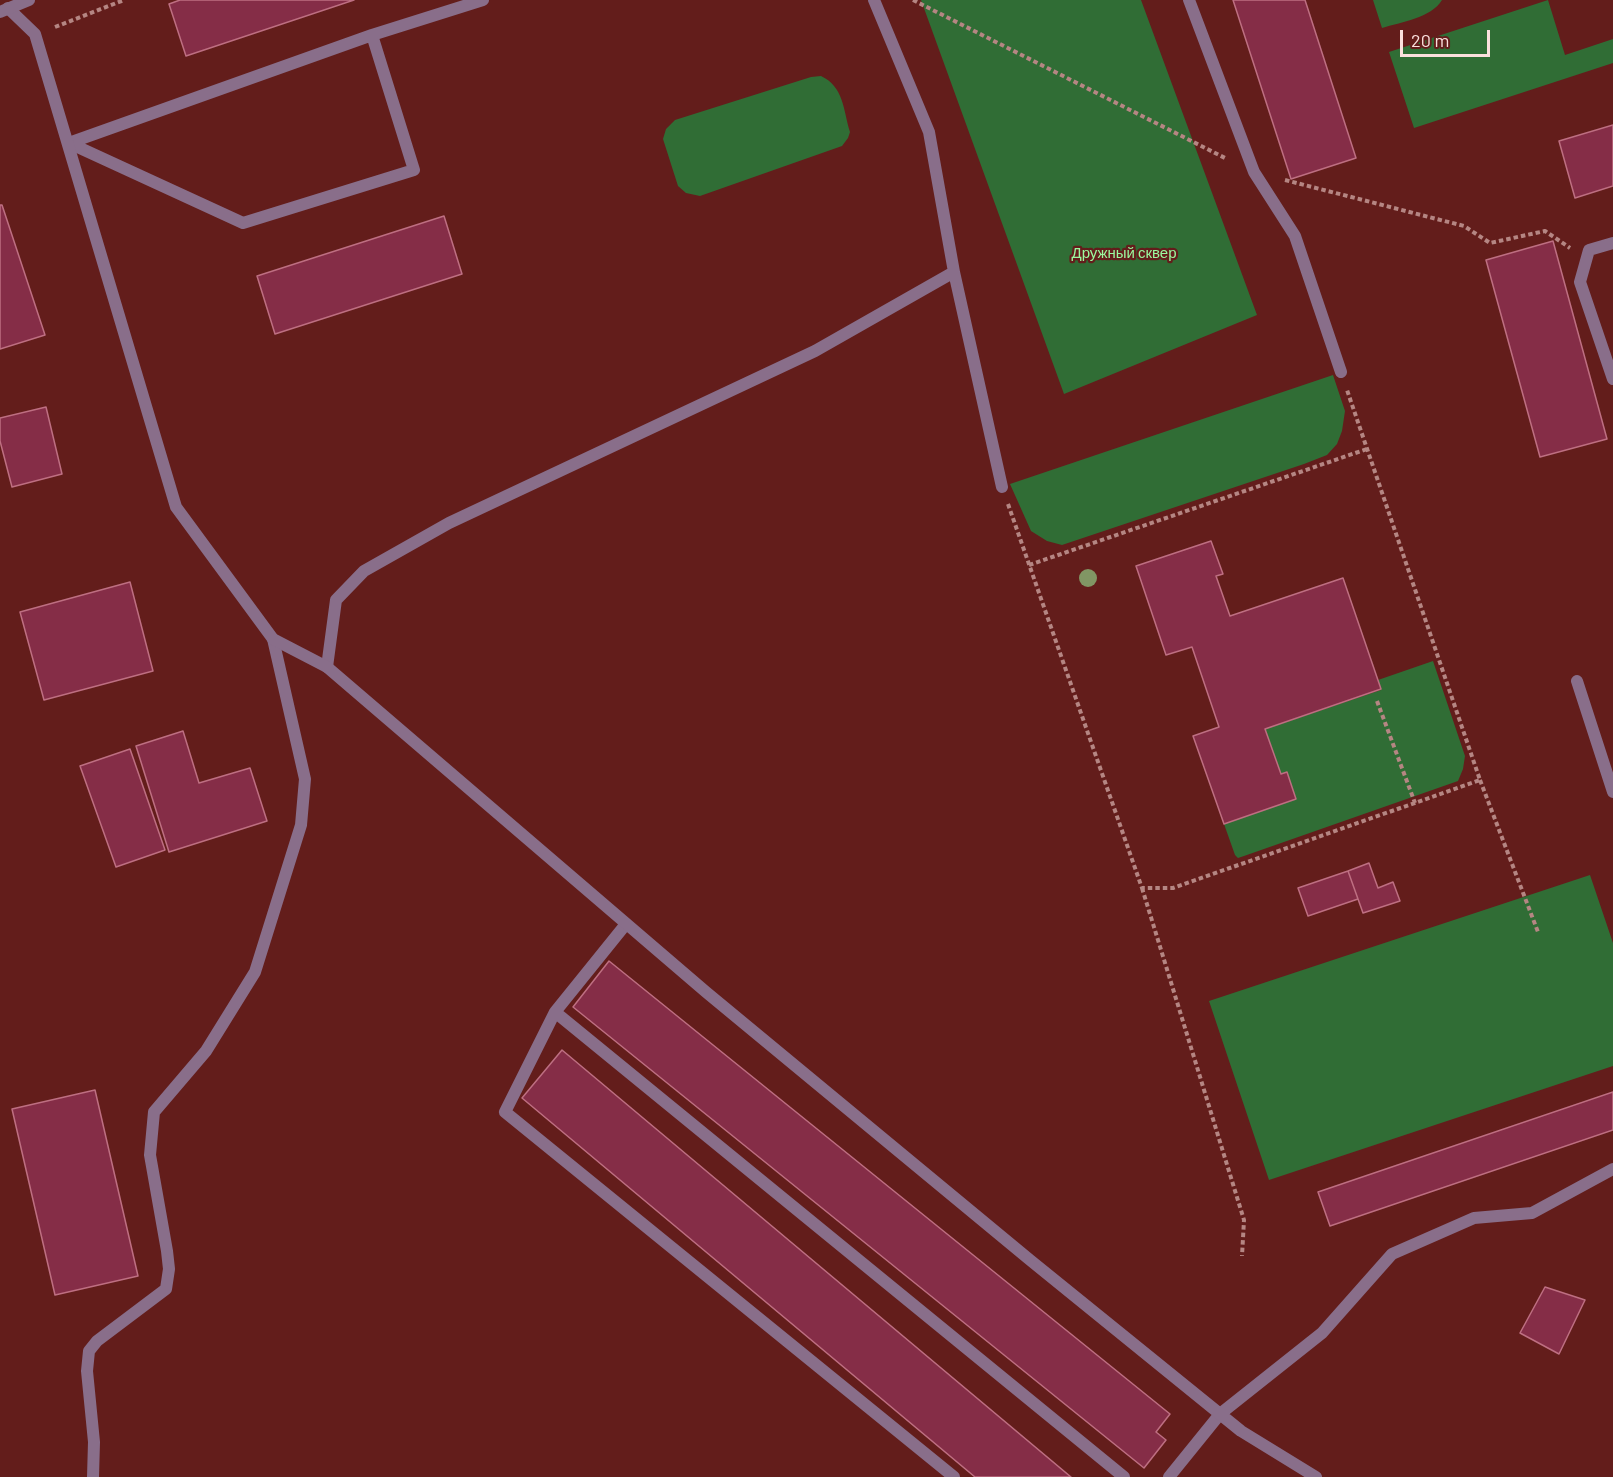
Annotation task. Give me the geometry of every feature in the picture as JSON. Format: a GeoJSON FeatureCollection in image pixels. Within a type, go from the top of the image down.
{"type":"FeatureCollection","features":[{"type":"Feature","properties":{"kind":"street"},"geometry":{"type":"LineString","coordinates":[[5,7],[29,0]]}},
{"type":"Feature","properties":{"kind":"street"},"geometry":{"type":"LineString","coordinates":[[69,143],[372,34],[483,0]]}},
{"type":"Feature","properties":{"kind":"street"},"geometry":{"type":"LineString","coordinates":[[874,0],[929,132],[954,272],[1002,487]]}},
{"type":"Feature","properties":{"kind":"street"},"geometry":{"type":"LineString","coordinates":[[1189,0],[1254,172],[1295,236],[1341,372]]}},
{"type":"Feature","properties":{"kind":"street"},"geometry":{"type":"LineString","coordinates":[[5,7],[35,34],[176,507],[273,639],[305,779],[301,825],[255,972],[206,1051],[154,1112],[150,1155],[167,1251],[168,1279],[166,1289],[97,1341],[89,1351],[87,1371],[94,1442],[93,1477]]}},
{"type":"Feature","properties":{"kind":"street"},"geometry":{"type":"LineString","coordinates":[[69,143],[243,223],[414,170],[372,34]]}},
{"type":"Feature","properties":{"kind":"street"},"geometry":{"type":"LineString","coordinates":[[1613,243],[1589,250],[1580,282],[1613,379]]}},
{"type":"Feature","properties":{"kind":"street"},"geometry":{"type":"LineString","coordinates":[[327,667],[336,600],[364,571],[449,523],[815,351],[954,272]]}},
{"type":"Feature","properties":{"kind":"street"},"geometry":{"type":"LineString","coordinates":[[273,639],[327,667],[742,1022],[1220,1414],[1241,1431],[1316,1477]]}},
{"type":"Feature","properties":{"kind":"street"},"geometry":{"type":"LineString","coordinates":[[1576,681],[1613,792]]}},
{"type":"Feature","properties":{"kind":"street"},"geometry":{"type":"LineString","coordinates":[[626,924],[555,1012],[505,1112],[954,1477]]}},
{"type":"Feature","properties":{"kind":"street"},"geometry":{"type":"LineString","coordinates":[[555,1012],[1124,1477]]}},
{"type":"Feature","properties":{"kind":"street"},"geometry":{"type":"LineString","coordinates":[[1169,1477],[1220,1414],[1322,1333],[1392,1254],[1474,1218],[1532,1213],[1613,1169]]}},
{"type":"Feature","properties":{"kind":"path"},"geometry":{"type":"LineString","coordinates":[[35,34],[124,0]]}},
{"type":"Feature","properties":{"kind":"path"},"geometry":{"type":"LineString","coordinates":[[913,0],[1254,172],[1464,226],[1490,243],[1545,231],[1586,259]]}},
{"type":"Feature","properties":{"kind":"path"},"geometry":{"type":"LineString","coordinates":[[1341,372],[1480,780],[1538,932]]}},
{"type":"Feature","properties":{"kind":"path"},"geometry":{"type":"LineString","coordinates":[[1029,565],[1367,449]]}},
{"type":"Feature","properties":{"kind":"path"},"geometry":{"type":"LineString","coordinates":[[1002,487],[1142,888],[1244,1220],[1242,1256]]}},
{"type":"Feature","properties":{"kind":"path"},"geometry":{"type":"LineString","coordinates":[[1377,701],[1415,803]]}},
{"type":"Feature","properties":{"kind":"path"},"geometry":{"type":"LineString","coordinates":[[1142,888],[1173,888],[1480,780]]}},
{"type":"Feature","properties":{"kind":"green space","name":"Дружный сквер"},"geometry":{"type":"Polygon","coordinates":[[[921,0],[1141,0],[1257,315],[1064,394],[921,0]]]}},
{"type":"Feature","properties":{"kind":"green space"},"geometry":{"type":"Polygon","coordinates":[[[1373,0],[1442,0],[1431,11],[1423,15],[1382,28],[1373,0]]]}},
{"type":"Feature","properties":{"kind":"green space"},"geometry":{"type":"Polygon","coordinates":[[[1548,0],[1565,55],[1613,39],[1613,63],[1414,128],[1389,52],[1548,0]]]}},
{"type":"Feature","properties":{"kind":"green space"},"geometry":{"type":"Polygon","coordinates":[[[821,76],[834,86],[844,107],[850,132],[842,146],[700,196],[686,193],[678,186],[663,139],[666,129],[675,120],[811,77],[821,76]]]}},
{"type":"Feature","properties":{"kind":"green space"},"geometry":{"type":"Polygon","coordinates":[[[1333,375],[1345,411],[1342,431],[1337,444],[1327,455],[1304,464],[1062,545],[1047,541],[1031,531],[1010,484],[1333,375]]]}},
{"type":"Feature","properties":{"kind":"green space"},"geometry":{"type":"Polygon","coordinates":[[[1433,661],[1465,756],[1458,781],[1238,858],[1235,855],[1224,824],[1296,799],[1287,772],[1281,774],[1265,729],[1381,690],[1378,680],[1433,661]]]}},
{"type":"Feature","properties":{"kind":"green space"},"geometry":{"type":"Polygon","coordinates":[[[1590,875],[1613,943],[1613,1066],[1269,1180],[1209,1001],[1590,875]]]}},
{"type":"Feature","properties":{"kind":"building"},"geometry":{"type":"Polygon","coordinates":[[[180,0],[354,0],[186,56],[169,4],[180,0]]]}},
{"type":"Feature","properties":{"kind":"building"},"geometry":{"type":"Polygon","coordinates":[[[1233,0],[1305,0],[1356,158],[1291,179],[1233,0]]]}},
{"type":"Feature","properties":{"kind":"building"},"geometry":{"type":"Polygon","coordinates":[[[1613,125],[1613,186],[1575,198],[1559,141],[1613,125]]]}},
{"type":"Feature","properties":{"kind":"building"},"geometry":{"type":"Polygon","coordinates":[[[0,205],[2,205],[45,335],[0,349],[0,205]]]}},
{"type":"Feature","properties":{"kind":"building"},"geometry":{"type":"Polygon","coordinates":[[[444,216],[462,274],[275,334],[257,276],[444,216]]]}},
{"type":"Feature","properties":{"kind":"building"},"geometry":{"type":"Polygon","coordinates":[[[1553,241],[1607,439],[1540,457],[1486,260],[1553,241]]]}},
{"type":"Feature","properties":{"kind":"building"},"geometry":{"type":"Polygon","coordinates":[[[46,407],[62,474],[12,487],[0,441],[0,418],[46,407]]]}},
{"type":"Feature","properties":{"kind":"building"},"geometry":{"type":"Polygon","coordinates":[[[1211,541],[1223,574],[1216,576],[1230,616],[1343,578],[1381,689],[1265,729],[1281,774],[1287,772],[1296,799],[1224,824],[1193,736],[1219,727],[1192,647],[1166,655],[1136,566],[1211,541]]]}},
{"type":"Feature","properties":{"kind":"building"},"geometry":{"type":"Polygon","coordinates":[[[130,582],[153,671],[44,700],[20,612],[130,582]]]}},
{"type":"Feature","properties":{"kind":"building"},"geometry":{"type":"Polygon","coordinates":[[[183,731],[199,783],[250,768],[267,821],[169,852],[136,746],[183,731]]]}},
{"type":"Feature","properties":{"kind":"building"},"geometry":{"type":"Polygon","coordinates":[[[130,749],[165,850],[116,867],[80,766],[130,749]]]}},
{"type":"Feature","properties":{"kind":"building"},"geometry":{"type":"Polygon","coordinates":[[[1369,863],[1378,888],[1393,882],[1400,901],[1363,913],[1348,871],[1369,863]]]}},
{"type":"Feature","properties":{"kind":"building"},"geometry":{"type":"Polygon","coordinates":[[[1348,871],[1358,899],[1308,916],[1298,888],[1348,871]]]}},
{"type":"Feature","properties":{"kind":"building"},"geometry":{"type":"Polygon","coordinates":[[[609,961],[1170,1414],[1156,1432],[1166,1440],[1144,1468],[573,1007],[609,961]]]}},
{"type":"Feature","properties":{"kind":"building"},"geometry":{"type":"Polygon","coordinates":[[[562,1050],[1071,1477],[975,1477],[522,1098],[562,1050]]]}},
{"type":"Feature","properties":{"kind":"building"},"geometry":{"type":"Polygon","coordinates":[[[95,1090],[138,1276],[55,1295],[12,1109],[95,1090]]]}},
{"type":"Feature","properties":{"kind":"building"},"geometry":{"type":"Polygon","coordinates":[[[1613,1092],[1613,1130],[1330,1226],[1318,1192],[1613,1092]]]}},
{"type":"Feature","properties":{"kind":"building"},"geometry":{"type":"Polygon","coordinates":[[[1545,1287],[1585,1300],[1559,1354],[1520,1333],[1545,1287]]]}}]}
